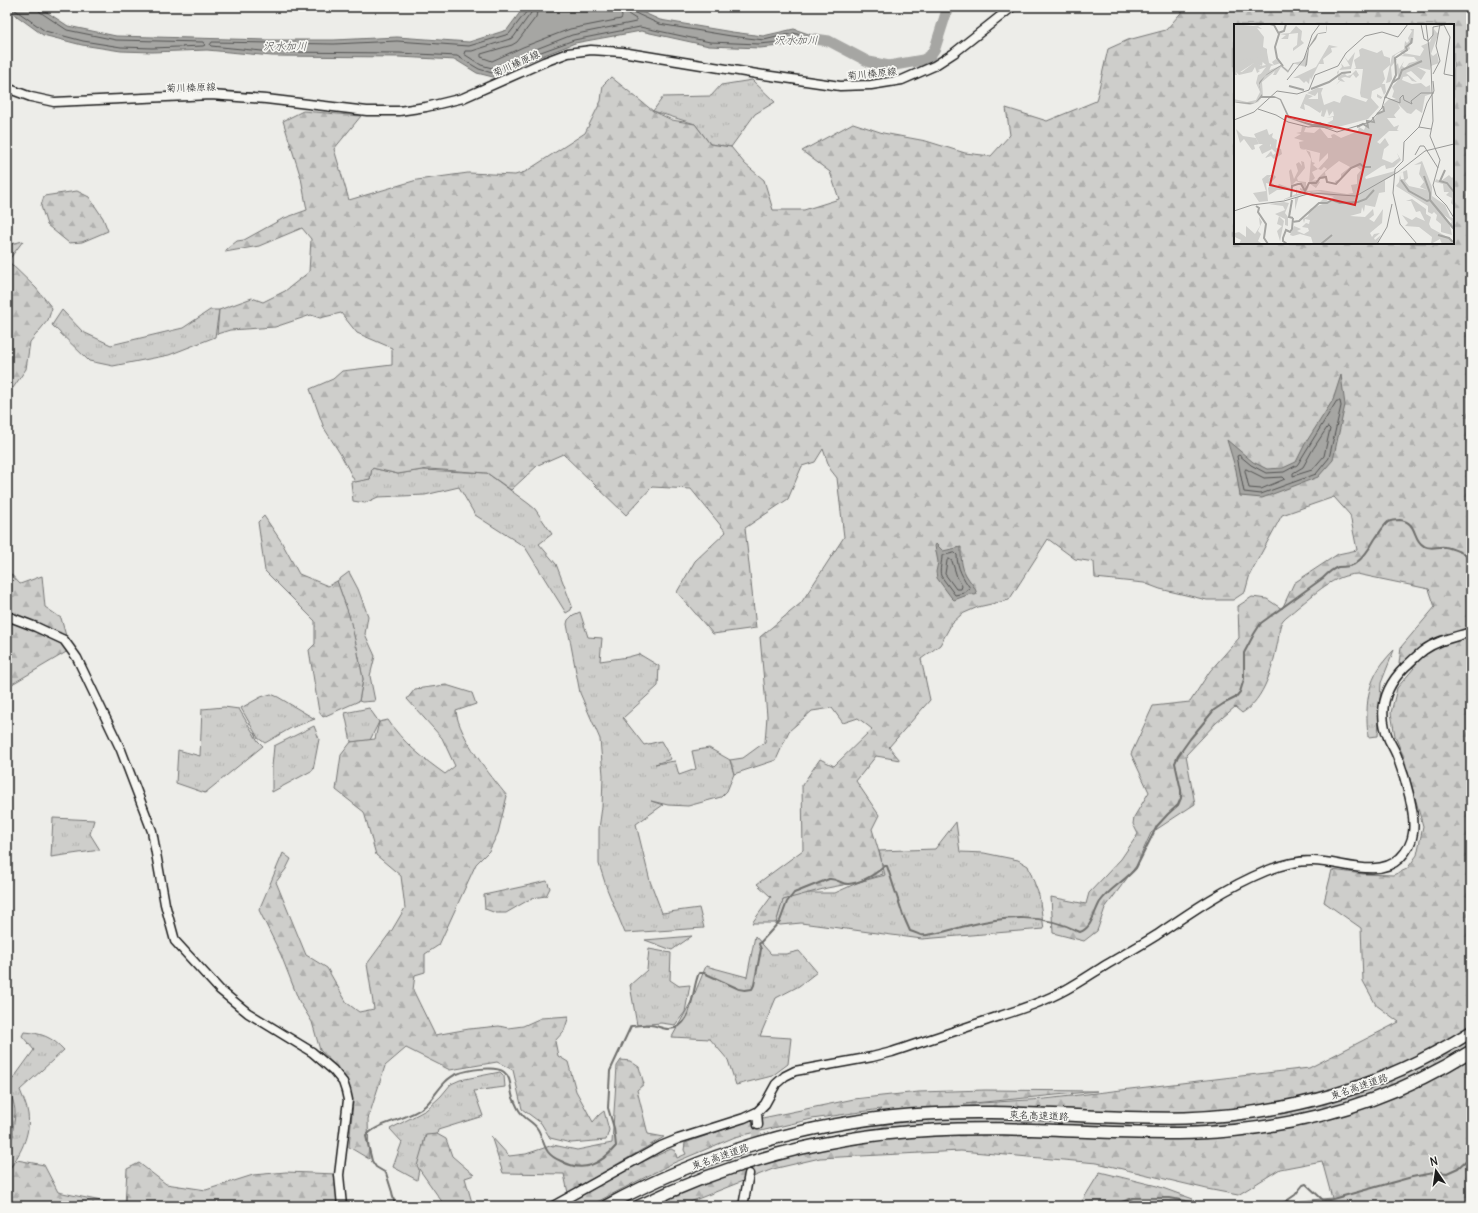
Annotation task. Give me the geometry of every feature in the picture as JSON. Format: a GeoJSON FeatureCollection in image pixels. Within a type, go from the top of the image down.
{"type":"FeatureCollection","features":[{"type":"Feature","properties":{"kind":"highway","name":"東名高速道路"},"geometry":{"type":"LineString","coordinates":[[606,1206],[644,1186],[700,1162],[770,1139],[844,1123],[911,1115],[958,1113],[1186,1118],[1270,1110],[1342,1093],[1379,1080],[1414,1065],[1471,1032]]}},
{"type":"Feature","properties":{"kind":"highway","name":"東名高速道路"},"geometry":{"type":"LineString","coordinates":[[639,1206],[699,1179],[740,1165],[780,1153],[858,1137],[933,1130],[977,1128],[1182,1133],[1237,1130],[1275,1125],[1343,1109],[1388,1094],[1419,1081],[1471,1051]]}},
{"type":"Feature","properties":{"kind":"street","name":"菊川榛原線"},"geometry":{"type":"LineString","coordinates":[[7,88],[31,97],[54,102],[211,95],[266,99],[367,111],[399,111],[426,107],[463,98],[544,62],[568,53],[591,50],[622,52],[840,86],[871,85],[902,80],[934,66],[954,53],[1012,7]]}},
{"type":"Feature","properties":{"kind":"street"},"geometry":{"type":"LineString","coordinates":[[7,616],[42,629],[64,640],[77,658],[121,750],[152,831],[165,904],[175,941],[220,990],[248,1013],[312,1052],[333,1070],[343,1082],[348,1100],[339,1175],[342,1206]]}},
{"type":"Feature","properties":{"kind":"street"},"geometry":{"type":"LineString","coordinates":[[553,1206],[661,1146],[744,1118],[757,1112],[765,1104],[776,1084],[785,1076],[795,1071],[892,1052],[1022,1009],[1067,990],[1156,936],[1188,913],[1224,892],[1286,863],[1318,861],[1372,869],[1392,865],[1406,852],[1412,840],[1414,831],[1406,781],[1399,760],[1388,740],[1384,722],[1384,706],[1387,691],[1392,682],[1403,669],[1424,650],[1443,641],[1471,632]]}},
{"type":"Feature","properties":{"kind":"street"},"geometry":{"type":"LineString","coordinates":[[757,1112],[758,1125]]}},
{"type":"Feature","properties":{"kind":"street"},"geometry":{"type":"LineString","coordinates":[[743,1206],[749,1174]]}},
{"type":"Feature","properties":{"kind":"green space"},"geometry":{"type":"Polygon","coordinates":[[[1186,7],[1471,7],[1471,1206],[1287,1206],[1301,1201],[1332,1198],[1322,1161],[1280,1169],[1238,1195],[1097,1163],[961,1151],[820,1158],[773,1169],[680,1206],[649,1206],[676,1192],[779,1156],[837,1147],[881,1109],[812,1119],[735,1137],[671,1164],[589,1206],[562,1206],[640,1163],[671,1149],[675,1151],[677,1158],[686,1154],[684,1150],[685,1143],[748,1121],[854,1099],[919,1092],[985,1090],[1097,1091],[964,1104],[1045,1099],[1309,1068],[1399,1022],[1376,1005],[1363,981],[1361,928],[1324,902],[1332,870],[1363,874],[1393,875],[1407,869],[1417,855],[1423,826],[1404,758],[1395,736],[1391,713],[1397,688],[1414,668],[1399,664],[1401,647],[1435,607],[1429,589],[1357,574],[1340,578],[1325,586],[1284,618],[1280,627],[1276,651],[1267,681],[1257,699],[1242,713],[1235,707],[1216,723],[1186,755],[1195,804],[1151,833],[1136,866],[1105,908],[1097,931],[1084,941],[1053,933],[1051,897],[1086,904],[1089,893],[1121,859],[1138,834],[1133,824],[1134,817],[1149,792],[1131,754],[1153,706],[1190,702],[1210,671],[1239,638],[1238,606],[1252,597],[1267,599],[1282,609],[1294,583],[1338,554],[1357,550],[1350,515],[1334,497],[1282,515],[1250,574],[1245,592],[1233,600],[1207,600],[1160,589],[1144,583],[1095,578],[1094,562],[1075,559],[1048,539],[1009,600],[978,607],[962,614],[952,623],[940,645],[921,659],[930,700],[889,747],[900,760],[876,756],[856,781],[879,815],[872,829],[881,859],[883,874],[859,882],[827,888],[783,900],[776,923],[752,923],[771,897],[757,884],[803,850],[802,785],[820,759],[834,766],[872,729],[858,718],[843,723],[832,708],[812,711],[789,731],[776,760],[734,774],[730,760],[743,758],[765,742],[767,716],[760,637],[801,603],[844,537],[837,478],[830,469],[823,449],[815,462],[802,466],[788,499],[745,528],[756,628],[713,634],[677,592],[695,561],[726,532],[691,489],[652,487],[626,515],[563,454],[538,465],[511,490],[487,473],[428,469],[398,474],[372,468],[370,479],[355,482],[341,455],[324,428],[310,389],[333,379],[342,371],[392,365],[392,348],[357,333],[341,313],[320,318],[311,315],[275,327],[230,330],[217,334],[219,310],[252,298],[263,302],[285,291],[309,272],[311,239],[302,228],[259,246],[225,252],[237,241],[244,240],[282,219],[307,210],[301,178],[283,121],[303,111],[361,116],[334,149],[349,200],[417,180],[468,173],[515,175],[525,172],[585,133],[601,101],[603,85],[611,77],[653,111],[672,120],[695,124],[710,144],[731,147],[745,164],[764,180],[773,210],[804,210],[839,199],[830,172],[802,151],[853,123],[883,133],[926,141],[965,153],[991,156],[1010,135],[1006,108],[1047,121],[1096,101],[1108,49],[1128,40],[1166,30],[1186,7]]]}},
{"type":"Feature","properties":{"kind":"green space"},"geometry":{"type":"Polygon","coordinates":[[[752,80],[775,102],[755,114],[731,147],[710,144],[695,124],[653,111],[663,97],[711,96],[721,85],[752,80]]]}},
{"type":"Feature","properties":{"kind":"green space"},"geometry":{"type":"Polygon","coordinates":[[[77,191],[89,197],[103,218],[108,231],[82,242],[69,243],[47,225],[41,206],[44,196],[77,191]]]}},
{"type":"Feature","properties":{"kind":"green space"},"geometry":{"type":"Polygon","coordinates":[[[23,241],[8,261],[36,288],[52,308],[48,320],[30,342],[26,369],[13,388],[7,384],[7,245],[23,241]]]}},
{"type":"Feature","properties":{"kind":"green space"},"geometry":{"type":"Polygon","coordinates":[[[62,310],[83,332],[111,345],[183,328],[210,310],[219,310],[215,337],[169,355],[113,366],[89,361],[52,325],[62,310]]]}},
{"type":"Feature","properties":{"kind":"green space"},"geometry":{"type":"Polygon","coordinates":[[[372,468],[398,474],[422,470],[487,473],[535,509],[552,534],[539,544],[556,564],[572,606],[571,610],[566,613],[525,547],[475,515],[459,487],[425,495],[378,497],[365,503],[353,501],[351,482],[370,479],[372,468]]]}},
{"type":"Feature","properties":{"kind":"green space"},"geometry":{"type":"Polygon","coordinates":[[[264,516],[281,541],[299,574],[328,586],[337,581],[349,615],[363,679],[359,701],[323,717],[319,712],[309,650],[315,644],[315,621],[265,571],[258,522],[264,516]]]}},
{"type":"Feature","properties":{"kind":"green space"},"geometry":{"type":"Polygon","coordinates":[[[7,570],[20,584],[42,576],[45,607],[61,618],[68,651],[7,687],[7,570]]]}},
{"type":"Feature","properties":{"kind":"green space"},"geometry":{"type":"Polygon","coordinates":[[[349,572],[358,589],[368,616],[365,634],[375,656],[370,676],[375,701],[359,701],[363,679],[348,613],[337,581],[349,572]]]}},
{"type":"Feature","properties":{"kind":"green space"},"geometry":{"type":"Polygon","coordinates":[[[580,612],[588,637],[602,638],[600,661],[639,654],[659,666],[658,686],[623,718],[644,745],[661,741],[671,759],[655,764],[675,761],[679,775],[696,769],[692,751],[709,748],[730,760],[734,774],[727,791],[721,797],[688,806],[668,805],[651,801],[663,805],[636,824],[650,881],[662,913],[699,908],[704,928],[625,933],[607,889],[599,864],[599,829],[602,807],[603,775],[600,739],[580,693],[567,624],[568,620],[573,615],[580,612]]]}},
{"type":"Feature","properties":{"kind":"green space"},"geometry":{"type":"Polygon","coordinates":[[[1394,650],[1381,683],[1378,736],[1368,737],[1367,712],[1370,690],[1378,670],[1394,650]]]}},
{"type":"Feature","properties":{"kind":"green space"},"geometry":{"type":"Polygon","coordinates":[[[446,685],[472,693],[476,704],[456,711],[458,721],[476,755],[507,796],[498,833],[489,851],[476,864],[439,945],[425,954],[425,972],[415,975],[413,990],[435,1035],[469,1029],[499,1026],[508,1028],[523,1026],[541,1018],[569,1016],[564,1031],[555,1041],[558,1056],[568,1062],[576,1091],[593,1122],[604,1111],[609,1130],[606,1140],[571,1143],[550,1138],[541,1123],[522,1109],[513,1070],[497,1062],[450,1070],[406,1048],[385,1066],[368,1119],[369,1159],[349,1147],[353,1103],[345,1077],[320,1050],[312,1022],[299,1001],[281,955],[259,910],[283,853],[291,859],[286,869],[276,882],[306,955],[327,968],[347,1003],[359,1012],[374,1009],[367,964],[392,930],[405,908],[401,876],[376,855],[364,812],[336,790],[341,755],[351,742],[375,739],[379,722],[388,720],[407,743],[421,756],[445,774],[455,766],[442,738],[407,699],[415,689],[446,685]]]}},
{"type":"Feature","properties":{"kind":"green space"},"geometry":{"type":"Polygon","coordinates":[[[271,694],[315,719],[291,728],[265,743],[258,738],[241,708],[261,697],[271,694]]]}},
{"type":"Feature","properties":{"kind":"green space"},"geometry":{"type":"Polygon","coordinates":[[[224,707],[239,709],[258,741],[263,746],[205,793],[176,783],[178,750],[200,756],[202,709],[224,707]]]}},
{"type":"Feature","properties":{"kind":"green space"},"geometry":{"type":"Polygon","coordinates":[[[369,708],[379,722],[370,740],[351,742],[345,713],[369,708]]]}},
{"type":"Feature","properties":{"kind":"green space"},"geometry":{"type":"Polygon","coordinates":[[[314,726],[319,739],[313,770],[272,792],[274,746],[314,726]]]}},
{"type":"Feature","properties":{"kind":"green space"},"geometry":{"type":"Polygon","coordinates":[[[53,818],[94,820],[90,834],[100,850],[51,857],[53,818]]]}},
{"type":"Feature","properties":{"kind":"green space"},"geometry":{"type":"Polygon","coordinates":[[[956,822],[960,852],[984,853],[1018,860],[1028,866],[1039,895],[1044,929],[922,939],[801,923],[780,925],[776,923],[783,900],[804,893],[835,893],[859,882],[885,875],[879,851],[935,849],[956,822]]]}},
{"type":"Feature","properties":{"kind":"green space"},"geometry":{"type":"Polygon","coordinates":[[[547,881],[550,888],[546,896],[532,898],[506,913],[496,913],[485,909],[484,895],[547,881]]]}},
{"type":"Feature","properties":{"kind":"green space"},"geometry":{"type":"Polygon","coordinates":[[[692,936],[672,950],[645,940],[692,936]]]}},
{"type":"Feature","properties":{"kind":"green space"},"geometry":{"type":"Polygon","coordinates":[[[755,936],[771,954],[786,954],[799,951],[817,972],[799,986],[776,998],[760,1036],[791,1038],[788,1064],[772,1076],[736,1085],[728,1060],[710,1039],[672,1037],[692,1000],[706,966],[747,977],[755,936]]]}},
{"type":"Feature","properties":{"kind":"green space"},"geometry":{"type":"Polygon","coordinates":[[[649,949],[671,953],[670,980],[679,986],[690,985],[685,1012],[675,1025],[661,1023],[637,1025],[630,985],[647,970],[649,949]]]}},
{"type":"Feature","properties":{"kind":"green space"},"geometry":{"type":"Polygon","coordinates":[[[24,1032],[46,1036],[64,1050],[20,1090],[26,1105],[28,1129],[20,1152],[7,1171],[7,1080],[13,1079],[34,1050],[22,1036],[24,1032]]]}},
{"type":"Feature","properties":{"kind":"green space"},"geometry":{"type":"Polygon","coordinates":[[[621,1060],[630,1061],[639,1067],[644,1084],[637,1090],[648,1134],[664,1137],[568,1193],[564,1174],[503,1173],[491,1136],[509,1156],[526,1154],[553,1145],[577,1150],[612,1143],[617,1066],[621,1060]]]}},
{"type":"Feature","properties":{"kind":"green space"},"geometry":{"type":"Polygon","coordinates":[[[500,1072],[504,1076],[505,1087],[474,1091],[483,1116],[438,1130],[437,1134],[425,1136],[417,1180],[393,1167],[402,1142],[390,1129],[426,1110],[451,1084],[460,1080],[500,1072]]]}},
{"type":"Feature","properties":{"kind":"green space"},"geometry":{"type":"Polygon","coordinates":[[[8,1084],[15,1113],[13,1136],[7,1144],[7,1085],[8,1084]]]}},
{"type":"Feature","properties":{"kind":"green space"},"geometry":{"type":"Polygon","coordinates":[[[437,1134],[446,1139],[452,1156],[474,1175],[465,1178],[473,1206],[445,1206],[417,1166],[426,1135],[437,1134]]]}},
{"type":"Feature","properties":{"kind":"green space"},"geometry":{"type":"Polygon","coordinates":[[[17,1160],[44,1165],[58,1192],[125,1206],[7,1206],[7,1171],[17,1160]]]}},
{"type":"Feature","properties":{"kind":"green space"},"geometry":{"type":"Polygon","coordinates":[[[139,1163],[166,1184],[206,1190],[253,1175],[286,1172],[336,1174],[340,1206],[125,1206],[127,1169],[139,1163]]]}},
{"type":"Feature","properties":{"kind":"green space"},"geometry":{"type":"Polygon","coordinates":[[[1100,1172],[1157,1186],[1193,1199],[1196,1206],[1079,1206],[1100,1172]]]}},
{"type":"Feature","properties":{"kind":"water"},"geometry":{"type":"Polygon","coordinates":[[[7,7],[39,7],[68,26],[116,36],[267,40],[334,40],[397,37],[469,42],[507,30],[524,7],[631,7],[660,20],[763,36],[794,29],[829,41],[760,48],[709,46],[641,31],[575,43],[493,77],[477,73],[456,60],[399,57],[272,56],[207,50],[152,52],[121,51],[82,45],[43,35],[10,11],[7,7]]]}},
{"type":"Feature","properties":{"kind":"water"},"geometry":{"type":"Polygon","coordinates":[[[1341,375],[1345,405],[1333,460],[1318,477],[1262,498],[1240,496],[1236,470],[1227,440],[1253,462],[1267,469],[1283,468],[1296,462],[1305,444],[1333,400],[1341,375]]]}},
{"type":"Feature","properties":{"kind":"water"},"geometry":{"type":"Polygon","coordinates":[[[936,544],[943,551],[961,547],[963,568],[977,594],[970,594],[954,600],[951,597],[937,578],[936,572],[938,562],[935,546],[936,544]]]}},
{"type":"Feature","properties":{"kind":"waterway","name":"沢水加川"},"geometry":{"type":"LineString","coordinates":[[815,39],[829,41],[869,62],[889,66],[923,60],[930,56],[935,48],[948,7]]}},
{"type":"Feature","properties":{"kind":"waterway"},"geometry":{"type":"LineString","coordinates":[[395,1206],[386,1173],[376,1167],[372,1161],[366,1136],[378,1127],[418,1111],[429,1102],[452,1076],[467,1071],[494,1069],[504,1072],[509,1078],[513,1096],[519,1110],[537,1128],[546,1149],[554,1157],[569,1165],[584,1167],[604,1158],[616,1146],[614,1128],[608,1108],[610,1071],[631,1026],[648,1025],[668,1029],[676,1028],[683,1023],[690,1007],[699,973],[704,973],[739,989],[752,989],[761,949],[759,944],[780,921],[787,902],[794,893],[829,879],[834,879],[845,884],[858,882],[868,878],[887,866],[903,915],[910,931],[921,935],[936,934],[1009,918],[1038,919],[1066,926],[1080,932],[1084,930],[1090,923],[1104,897],[1136,868],[1157,826],[1178,805],[1181,798],[1181,790],[1175,763],[1178,756],[1214,710],[1235,698],[1240,692],[1244,679],[1244,653],[1261,623],[1332,570],[1338,567],[1352,566],[1356,563],[1367,552],[1384,526],[1391,521],[1400,520],[1406,521],[1410,524],[1418,540],[1424,546],[1429,548],[1448,548],[1471,556]]}},
{"type":"Feature","properties":{"kind":"waterway"},"geometry":{"type":"LineString","coordinates":[[1279,1206],[1295,1195],[1303,1185],[1306,1184],[1323,1200],[1329,1200],[1412,1177],[1439,1172],[1447,1173],[1458,1168],[1471,1156]]}},
{"type":"Feature","properties":{"kind":"waterway"},"geometry":{"type":"LineString","coordinates":[[1111,1206],[1133,1198],[1170,1198],[1191,1202],[1193,1206]]}},
{"type":"Feature","properties":{"kind":"tunnel"},"geometry":{"type":"LineString","coordinates":[[749,1174],[758,1125]]}}]}
